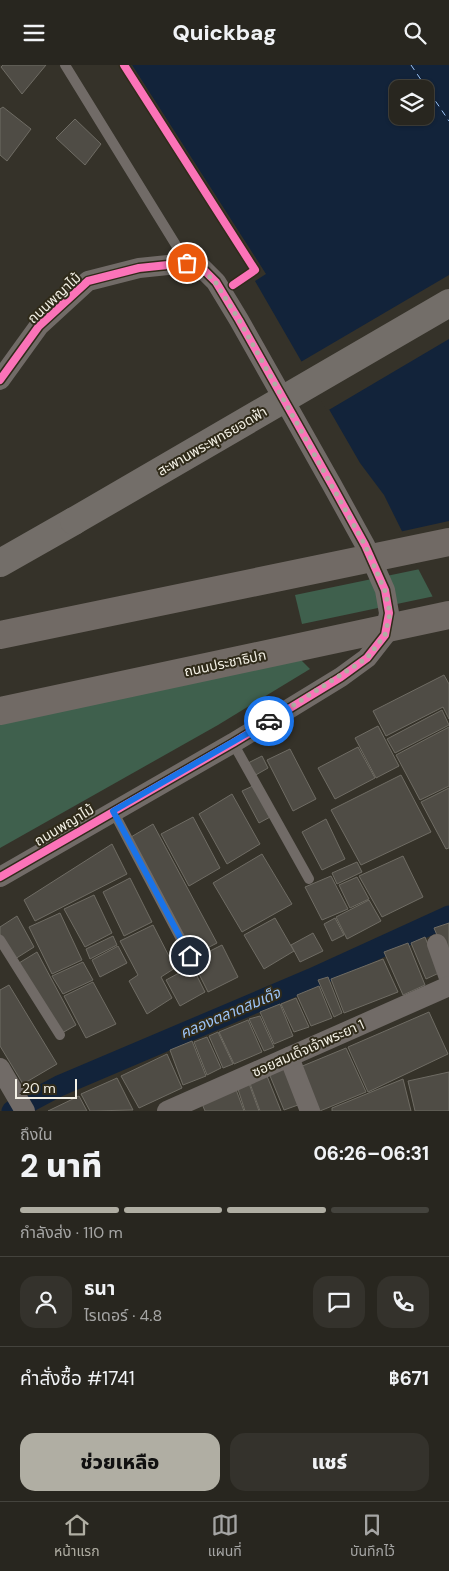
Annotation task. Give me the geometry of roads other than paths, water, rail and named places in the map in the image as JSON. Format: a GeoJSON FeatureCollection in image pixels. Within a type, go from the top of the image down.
{"type":"FeatureCollection","features":[{"type":"Feature","properties":{"kind":"main road","name":"สะพานพระพุทธยอดฟ้า"},"geometry":{"type":"LineString","coordinates":[[1,562],[449,303]]}},
{"type":"Feature","properties":{"kind":"main road"},"geometry":{"type":"LineString","coordinates":[[0,635],[449,542]]}},
{"type":"Feature","properties":{"kind":"main road","name":"ถนนประชาธิปก"},"geometry":{"type":"LineString","coordinates":[[0,711],[449,615]]}},
{"type":"Feature","properties":{"kind":"street","name":"ถนนพญาไม้"},"geometry":{"type":"LineString","coordinates":[[0,380],[39,326],[88,281],[138,268],[187,263],[202,269],[216,283],[243,328],[365,545],[385,591],[390,613],[385,635],[367,658],[341,677],[233,743],[0,877]]}},
{"type":"Feature","properties":{"kind":"street"},"geometry":{"type":"LineString","coordinates":[[437,945],[449,978]]}},
{"type":"Feature","properties":{"kind":"street","name":"ซอยสมเด็จเจ้าพระยา 1"},"geometry":{"type":"LineString","coordinates":[[167,1111],[198,1105],[289,1057],[449,986]]}},
{"type":"Feature","properties":{"kind":"street"},"geometry":{"type":"LineString","coordinates":[[289,1057],[310,1111]]}},
{"type":"Feature","properties":{"kind":"street"},"geometry":{"type":"LineString","coordinates":[[0,1068],[25,1111]]}},
{"type":"Feature","properties":{"kind":"lane"},"geometry":{"type":"LineString","coordinates":[[65,65],[187,263]]}},
{"type":"Feature","properties":{"kind":"lane"},"geometry":{"type":"LineString","coordinates":[[233,743],[309,879]]}},
{"type":"Feature","properties":{"kind":"lane"},"geometry":{"type":"LineString","coordinates":[[113,811],[190,956]]}},
{"type":"Feature","properties":{"kind":"lane"},"geometry":{"type":"LineString","coordinates":[[0,940],[60,1035]]}},
{"type":"Feature","properties":{"kind":"water"},"geometry":{"type":"Polygon","coordinates":[[[132,65],[449,65],[449,626],[384,495],[360,463],[255,281],[266,274],[132,65]]]}},
{"type":"Feature","properties":{"kind":"waterway","name":"คลองตลาดสมเด็จ"},"geometry":{"type":"LineString","coordinates":[[12,1111],[59,1086],[311,979],[449,916]]}}]}
